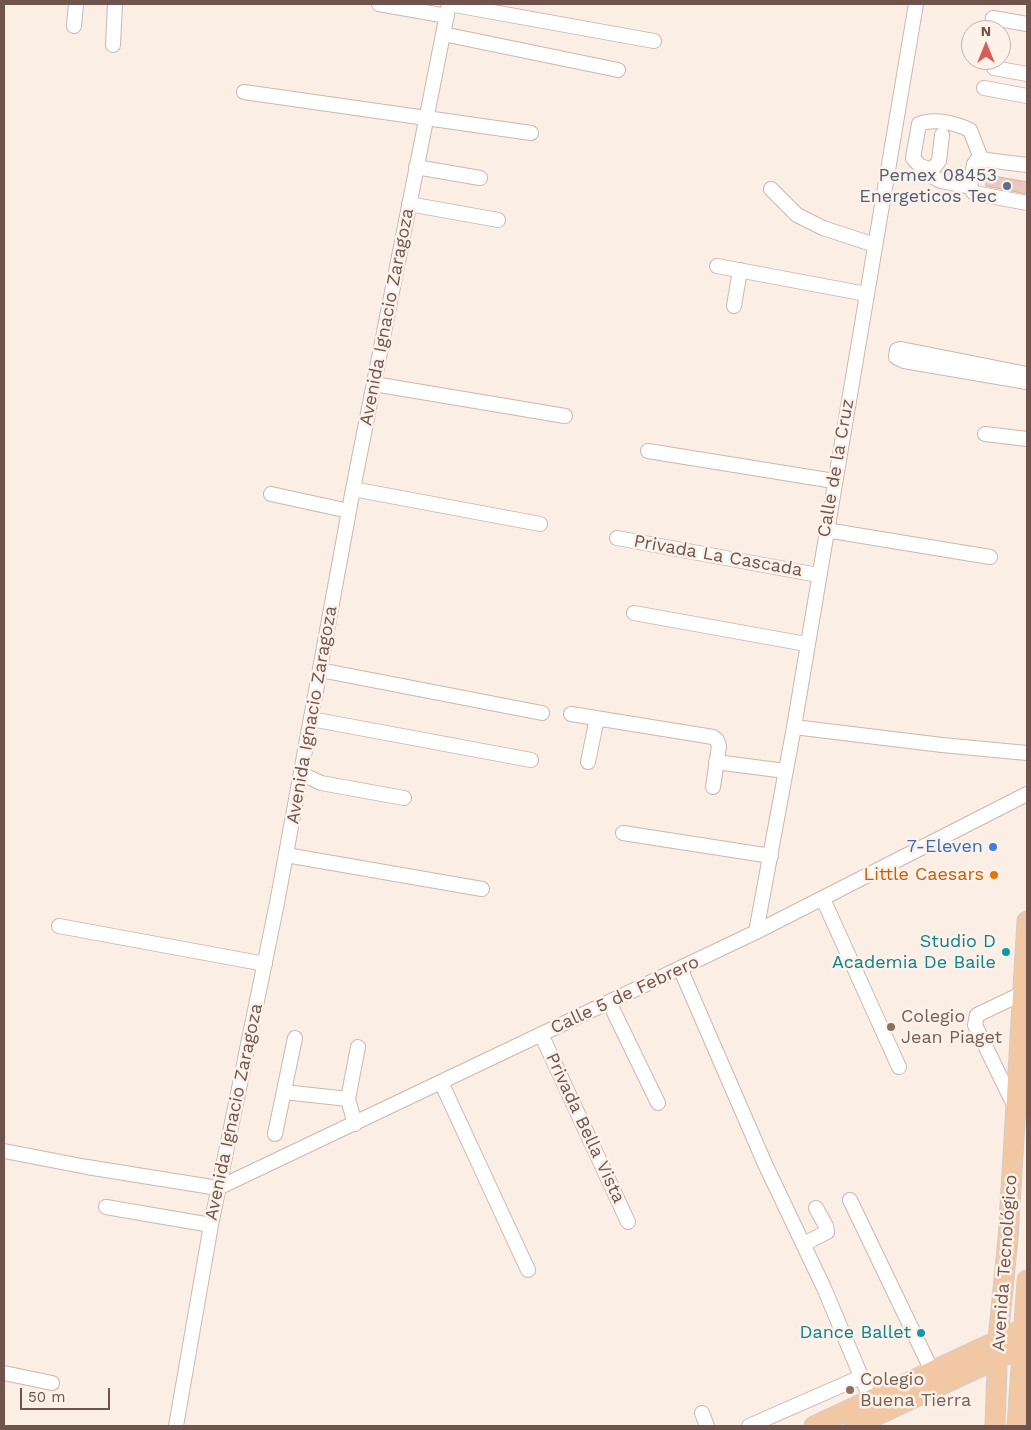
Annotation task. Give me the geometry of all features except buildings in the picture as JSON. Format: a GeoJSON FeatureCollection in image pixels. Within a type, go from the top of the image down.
{"type":"FeatureCollection","features":[{"type":"Feature","properties":{"kind":"main road","name":"Avenida Tecnológico"},"geometry":{"type":"LineString","coordinates":[[995,1426],[998,1339],[1008,1239],[1027,921]]}},
{"type":"Feature","properties":{"kind":"main road","name":"Avenida Tecnológico"},"geometry":{"type":"LineString","coordinates":[[1018,1426],[1026,1337],[1027,1280]]}},
{"type":"Feature","properties":{"kind":"main road"},"geometry":{"type":"LineString","coordinates":[[814,1426],[998,1339],[1026,1337]]}},
{"type":"Feature","properties":{"kind":"main road"},"geometry":{"type":"LineString","coordinates":[[854,1426],[997,1358],[1026,1337]]}},
{"type":"Feature","properties":{"kind":"street"},"geometry":{"type":"LineString","coordinates":[[74,26],[76,4]]}},
{"type":"Feature","properties":{"kind":"street"},"geometry":{"type":"LineString","coordinates":[[113,45],[116,4]]}},
{"type":"Feature","properties":{"kind":"street"},"geometry":{"type":"LineString","coordinates":[[379,4],[448,8],[654,42]]}},
{"type":"Feature","properties":{"kind":"street","name":"Calle de la Cruz"},"geometry":{"type":"LineString","coordinates":[[756,932],[794,727],[806,644],[916,4]]}},
{"type":"Feature","properties":{"kind":"street","name":"Avenida Ignacio Zaragoza"},"geometry":{"type":"LineString","coordinates":[[176,1426],[218,1188],[265,964],[302,774],[353,489],[448,8]]}},
{"type":"Feature","properties":{"kind":"street"},"geometry":{"type":"LineString","coordinates":[[993,18],[1027,24]]}},
{"type":"Feature","properties":{"kind":"street"},"geometry":{"type":"LineString","coordinates":[[443,34],[618,70]]}},
{"type":"Feature","properties":{"kind":"street"},"geometry":{"type":"LineString","coordinates":[[1005,70],[1027,74]]}},
{"type":"Feature","properties":{"kind":"street"},"geometry":{"type":"LineString","coordinates":[[984,88],[1027,96]]}},
{"type":"Feature","properties":{"kind":"street"},"geometry":{"type":"LineString","coordinates":[[244,92],[530,134]]}},
{"type":"Feature","properties":{"kind":"street"},"geometry":{"type":"LineString","coordinates":[[932,170],[920,166],[913,158],[919,124],[928,120],[959,125],[970,130],[981,158]]}},
{"type":"Feature","properties":{"kind":"street"},"geometry":{"type":"LineString","coordinates":[[942,136],[939,161],[932,170],[933,177],[941,181],[970,187]]}},
{"type":"Feature","properties":{"kind":"street"},"geometry":{"type":"LineString","coordinates":[[1027,165],[981,158],[974,164],[970,187],[974,193],[1027,203]]}},
{"type":"Feature","properties":{"kind":"street"},"geometry":{"type":"LineString","coordinates":[[416,167],[480,178]]}},
{"type":"Feature","properties":{"kind":"street"},"geometry":{"type":"LineString","coordinates":[[771,189],[797,215],[823,228],[875,245]]}},
{"type":"Feature","properties":{"kind":"street"},"geometry":{"type":"LineString","coordinates":[[409,204],[498,220]]}},
{"type":"Feature","properties":{"kind":"street"},"geometry":{"type":"LineString","coordinates":[[717,266],[866,294]]}},
{"type":"Feature","properties":{"kind":"street"},"geometry":{"type":"LineString","coordinates":[[734,306],[740,270]]}},
{"type":"Feature","properties":{"kind":"street"},"geometry":{"type":"LineString","coordinates":[[1027,374],[902,349],[898,350],[896,357],[904,362],[1027,382]]}},
{"type":"Feature","properties":{"kind":"street"},"geometry":{"type":"LineString","coordinates":[[374,384],[565,416]]}},
{"type":"Feature","properties":{"kind":"street"},"geometry":{"type":"LineString","coordinates":[[985,434],[1027,439]]}},
{"type":"Feature","properties":{"kind":"street"},"geometry":{"type":"LineString","coordinates":[[648,451],[834,481]]}},
{"type":"Feature","properties":{"kind":"street"},"geometry":{"type":"LineString","coordinates":[[353,489],[540,524]]}},
{"type":"Feature","properties":{"kind":"street"},"geometry":{"type":"LineString","coordinates":[[271,494],[349,511]]}},
{"type":"Feature","properties":{"kind":"street"},"geometry":{"type":"LineString","coordinates":[[826,530],[990,557]]}},
{"type":"Feature","properties":{"kind":"street","name":"Privada La Cascada"},"geometry":{"type":"LineString","coordinates":[[617,538],[818,575]]}},
{"type":"Feature","properties":{"kind":"street"},"geometry":{"type":"LineString","coordinates":[[634,613],[806,644]]}},
{"type":"Feature","properties":{"kind":"street"},"geometry":{"type":"LineString","coordinates":[[320,670],[542,713]]}},
{"type":"Feature","properties":{"kind":"street"},"geometry":{"type":"LineString","coordinates":[[571,714],[712,737],[718,743],[712,787]]}},
{"type":"Feature","properties":{"kind":"street"},"geometry":{"type":"LineString","coordinates":[[588,762],[597,718]]}},
{"type":"Feature","properties":{"kind":"street"},"geometry":{"type":"LineString","coordinates":[[311,719],[530,760]]}},
{"type":"Feature","properties":{"kind":"street"},"geometry":{"type":"LineString","coordinates":[[794,727],[942,746],[1027,753]]}},
{"type":"Feature","properties":{"kind":"street"},"geometry":{"type":"LineString","coordinates":[[716,762],[785,771]]}},
{"type":"Feature","properties":{"kind":"street"},"geometry":{"type":"LineString","coordinates":[[302,774],[339,787],[404,798]]}},
{"type":"Feature","properties":{"kind":"street","name":"Calle 5 de Febrero"},"geometry":{"type":"LineString","coordinates":[[218,1188],[756,932],[1027,794]]}},
{"type":"Feature","properties":{"kind":"street"},"geometry":{"type":"LineString","coordinates":[[623,833],[771,856]]}},
{"type":"Feature","properties":{"kind":"street"},"geometry":{"type":"LineString","coordinates":[[286,855],[482,889]]}},
{"type":"Feature","properties":{"kind":"street"},"geometry":{"type":"LineString","coordinates":[[823,899],[899,1067]]}},
{"type":"Feature","properties":{"kind":"street"},"geometry":{"type":"LineString","coordinates":[[59,926],[265,964]]}},
{"type":"Feature","properties":{"kind":"street"},"geometry":{"type":"LineString","coordinates":[[680,968],[765,1164],[804,1244],[871,1400]]}},
{"type":"Feature","properties":{"kind":"street"},"geometry":{"type":"LineString","coordinates":[[1016,1108],[975,1025],[978,1015],[1023,993]]}},
{"type":"Feature","properties":{"kind":"street"},"geometry":{"type":"LineString","coordinates":[[609,1002],[658,1103]]}},
{"type":"Feature","properties":{"kind":"street","name":"Privada Bella Vista"},"geometry":{"type":"LineString","coordinates":[[541,1034],[628,1222]]}},
{"type":"Feature","properties":{"kind":"street"},"geometry":{"type":"LineString","coordinates":[[275,1134],[295,1038]]}},
{"type":"Feature","properties":{"kind":"street"},"geometry":{"type":"LineString","coordinates":[[355,1124],[348,1099],[358,1047]]}},
{"type":"Feature","properties":{"kind":"street"},"geometry":{"type":"LineString","coordinates":[[441,1082],[528,1270]]}},
{"type":"Feature","properties":{"kind":"street"},"geometry":{"type":"LineString","coordinates":[[284,1092],[348,1099]]}},
{"type":"Feature","properties":{"kind":"street"},"geometry":{"type":"LineString","coordinates":[[4,1151],[87,1167],[218,1188]]}},
{"type":"Feature","properties":{"kind":"street"},"geometry":{"type":"LineString","coordinates":[[850,1200],[932,1371]]}},
{"type":"Feature","properties":{"kind":"street"},"geometry":{"type":"LineString","coordinates":[[106,1206],[211,1225]]}},
{"type":"Feature","properties":{"kind":"street"},"geometry":{"type":"LineString","coordinates":[[804,1244],[827,1232],[826,1226],[816,1208]]}},
{"type":"Feature","properties":{"kind":"street"},"geometry":{"type":"LineString","coordinates":[[4,1373],[52,1383]]}},
{"type":"Feature","properties":{"kind":"street"},"geometry":{"type":"LineString","coordinates":[[749,1426],[771,1422],[861,1377]]}},
{"type":"Feature","properties":{"kind":"street"},"geometry":{"type":"LineString","coordinates":[[702,1413],[707,1426]]}},
{"type":"Feature","properties":{"kind":"place","name":"Pemex 08453 Energeticos Tec"},"geometry":{"type":"Point","coordinates":[1007,186]}},
{"type":"Feature","properties":{"kind":"place","name":"7-Eleven"},"geometry":{"type":"Point","coordinates":[993,847]}},
{"type":"Feature","properties":{"kind":"place","name":"Little Caesars"},"geometry":{"type":"Point","coordinates":[994,875]}},
{"type":"Feature","properties":{"kind":"place","name":"Studio D Academia De Baile"},"geometry":{"type":"Point","coordinates":[1006,952]}},
{"type":"Feature","properties":{"kind":"place","name":"Colegio Jean Piaget"},"geometry":{"type":"Point","coordinates":[891,1027]}},
{"type":"Feature","properties":{"kind":"place","name":"Dance Ballet"},"geometry":{"type":"Point","coordinates":[921,1333]}},
{"type":"Feature","properties":{"kind":"place","name":"Colegio Buena Tierra"},"geometry":{"type":"Point","coordinates":[850,1390]}}]}
